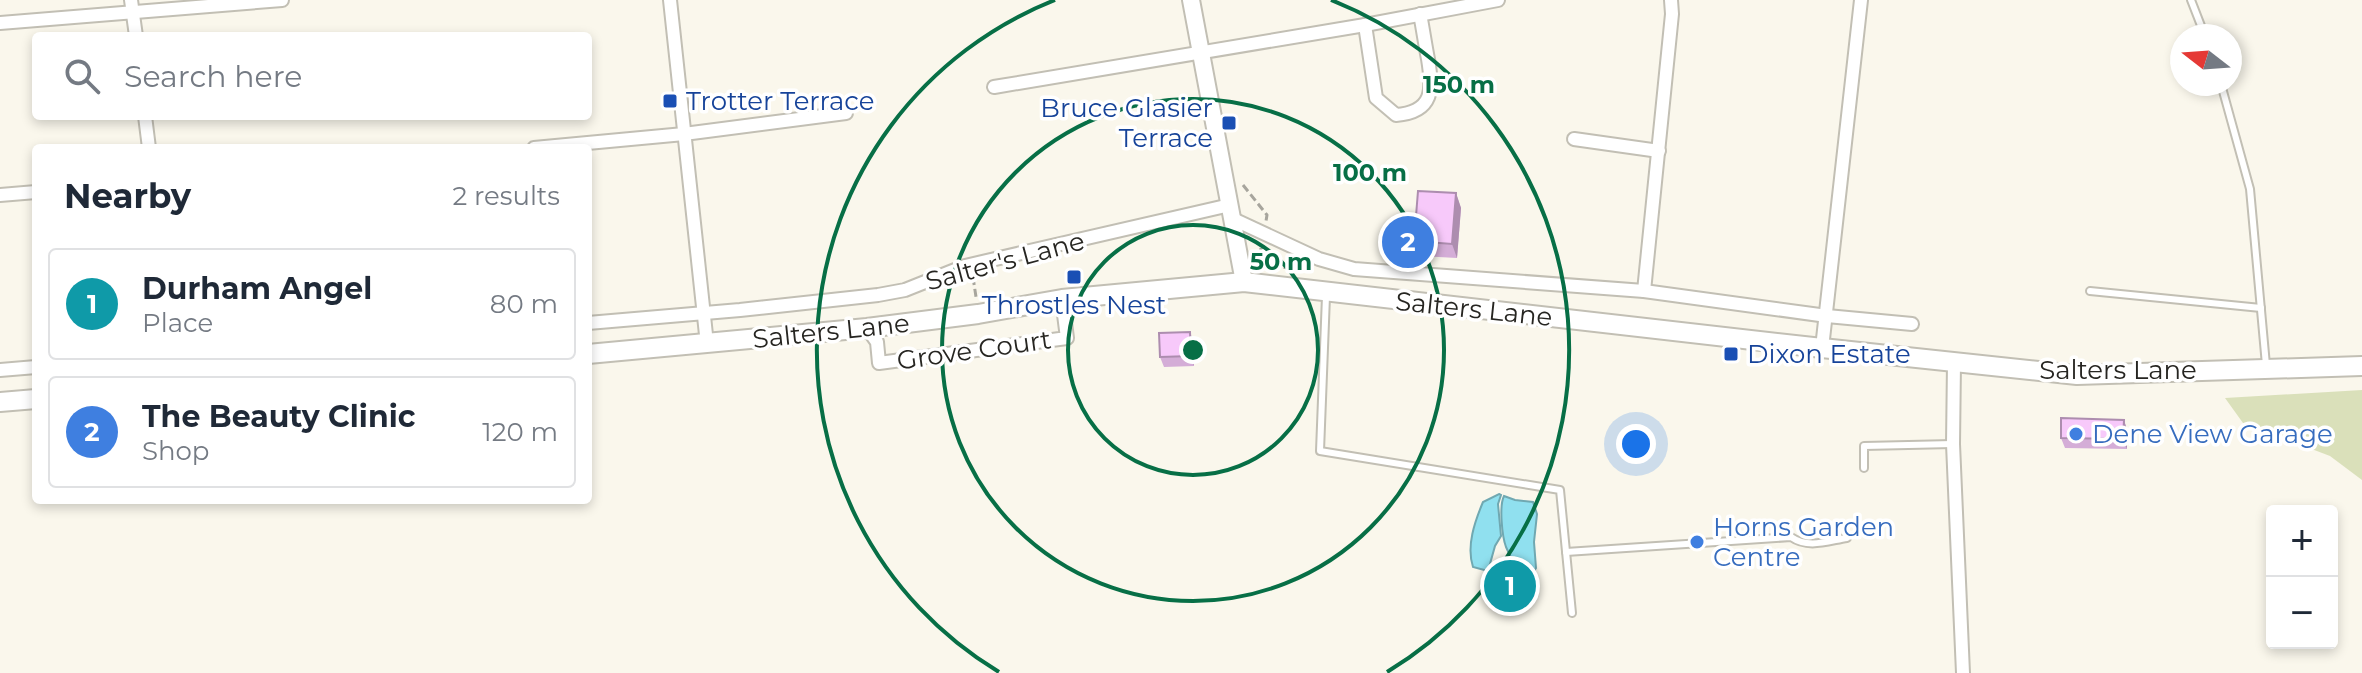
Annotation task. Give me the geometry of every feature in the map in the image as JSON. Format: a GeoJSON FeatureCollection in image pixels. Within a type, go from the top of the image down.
{"type":"FeatureCollection","features":[{"type":"Feature","properties":{"kind":"main road","name":"Salters Lane"},"geometry":{"type":"LineString","coordinates":[[592,354],[867,328],[978,314],[1062,299],[1244,282],[2077,375],[2362,366]]}},
{"type":"Feature","properties":{"kind":"main road"},"geometry":{"type":"LineString","coordinates":[[0,402],[32,399]]}},
{"type":"Feature","properties":{"kind":"street"},"geometry":{"type":"LineString","coordinates":[[0,23],[132,6],[282,0]]}},
{"type":"Feature","properties":{"kind":"street"},"geometry":{"type":"LineString","coordinates":[[670,0],[707,344]]}},
{"type":"Feature","properties":{"kind":"street"},"geometry":{"type":"LineString","coordinates":[[1191,0],[1244,282]]}},
{"type":"Feature","properties":{"kind":"street"},"geometry":{"type":"LineString","coordinates":[[994,87],[1498,0]]}},
{"type":"Feature","properties":{"kind":"street"},"geometry":{"type":"LineString","coordinates":[[1644,291],[1671,0]]}},
{"type":"Feature","properties":{"kind":"street"},"geometry":{"type":"LineString","coordinates":[[1822,348],[1861,0]]}},
{"type":"Feature","properties":{"kind":"street"},"geometry":{"type":"LineString","coordinates":[[132,6],[135,32]]}},
{"type":"Feature","properties":{"kind":"street"},"geometry":{"type":"LineString","coordinates":[[1365,25],[1376,98],[1396,115],[1407,114],[1418,110],[1431,93],[1420,14]]}},
{"type":"Feature","properties":{"kind":"street"},"geometry":{"type":"LineString","coordinates":[[577,144],[846,113]]}},
{"type":"Feature","properties":{"kind":"street"},"geometry":{"type":"LineString","coordinates":[[146,120],[148,144]]}},
{"type":"Feature","properties":{"kind":"street"},"geometry":{"type":"LineString","coordinates":[[1574,139],[1659,151]]}},
{"type":"Feature","properties":{"kind":"street"},"geometry":{"type":"LineString","coordinates":[[0,195],[32,192]]}},
{"type":"Feature","properties":{"kind":"street"},"geometry":{"type":"LineString","coordinates":[[1231,212],[1263,233],[1319,259],[1354,269],[1644,291],[1827,316],[1912,324]]}},
{"type":"Feature","properties":{"kind":"street","name":"Salter's Lane"},"geometry":{"type":"LineString","coordinates":[[592,323],[862,297],[905,290],[965,266],[1231,212]]}},
{"type":"Feature","properties":{"kind":"street","name":"Grove Court"},"geometry":{"type":"LineString","coordinates":[[867,328],[877,342],[879,363],[1067,338],[1062,299]]}},
{"type":"Feature","properties":{"kind":"street"},"geometry":{"type":"LineString","coordinates":[[1954,363],[1953,444],[1963,673]]}},
{"type":"Feature","properties":{"kind":"street"},"geometry":{"type":"LineString","coordinates":[[0,370],[32,367]]}},
{"type":"Feature","properties":{"kind":"lane"},"geometry":{"type":"LineString","coordinates":[[2191,0],[2200,24]]}},
{"type":"Feature","properties":{"kind":"lane"},"geometry":{"type":"LineString","coordinates":[[2224,96],[2250,189],[2267,369]]}},
{"type":"Feature","properties":{"kind":"lane"},"geometry":{"type":"LineString","coordinates":[[2090,291],[2261,308]]}},
{"type":"Feature","properties":{"kind":"lane"},"geometry":{"type":"LineString","coordinates":[[1326,292],[1320,451],[1560,490],[1572,613]]}},
{"type":"Feature","properties":{"kind":"lane"},"geometry":{"type":"LineString","coordinates":[[1864,468],[1864,446],[1953,444]]}},
{"type":"Feature","properties":{"kind":"lane"},"geometry":{"type":"LineString","coordinates":[[1566,552],[1791,537],[1799,543],[1809,544],[1847,538]]}},
{"type":"Feature","properties":{"kind":"path"},"geometry":{"type":"LineString","coordinates":[[1224,172],[1242,184],[1267,215],[1263,233]]}},
{"type":"Feature","properties":{"kind":"green space"},"geometry":{"type":"Polygon","coordinates":[[[2362,390],[2362,480],[2330,456],[2243,423],[2225,398],[2362,390]]]}},
{"type":"Feature","properties":{"kind":"water"},"geometry":{"type":"Polygon","coordinates":[[[1499,494],[1501,536],[1488,571],[1473,567],[1471,542],[1483,502],[1499,494]]]}},
{"type":"Feature","properties":{"kind":"water"},"geometry":{"type":"Polygon","coordinates":[[[1504,496],[1533,502],[1537,514],[1534,542],[1536,568],[1531,576],[1516,572],[1506,547],[1502,521],[1504,496]]]}},
{"type":"Feature","properties":{"kind":"building"},"geometry":{"type":"Polygon","coordinates":[[[1418,191],[1456,193],[1452,244],[1414,241],[1418,191]]]}},
{"type":"Feature","properties":{"kind":"building"},"geometry":{"type":"Polygon","coordinates":[[[1397,219],[1413,221],[1411,245],[1395,243],[1397,219]]]}},
{"type":"Feature","properties":{"kind":"building"},"geometry":{"type":"Polygon","coordinates":[[[1190,332],[1191,356],[1160,357],[1159,333],[1190,332]]]}},
{"type":"Feature","properties":{"kind":"building"},"geometry":{"type":"Polygon","coordinates":[[[2061,418],[2124,420],[2123,439],[2061,438],[2061,418]]]}},
{"type":"Feature","properties":{"kind":"place","name":"Trotter Terrace"},"geometry":{"type":"Point","coordinates":[670,101]}},
{"type":"Feature","properties":{"kind":"place","name":"Bruce Glasier Terrace"},"geometry":{"type":"Point","coordinates":[1229,123]}},
{"type":"Feature","properties":{"kind":"place","name":"The Beauty Clinic"},"geometry":{"type":"Point","coordinates":[1408,242]}},
{"type":"Feature","properties":{"kind":"place","name":"Throstles Nest"},"geometry":{"type":"Point","coordinates":[1074,277]}},
{"type":"Feature","properties":{"kind":"place","name":"Dixon Estate"},"geometry":{"type":"Point","coordinates":[1731,354]}},
{"type":"Feature","properties":{"kind":"place","name":"Dene View Garage"},"geometry":{"type":"Point","coordinates":[2076,434]}},
{"type":"Feature","properties":{"kind":"place","name":"Horns Garden Centre"},"geometry":{"type":"Point","coordinates":[1697,542]}},
{"type":"Feature","properties":{"kind":"place","name":"Durham Angel"},"geometry":{"type":"Point","coordinates":[1510,586]}}]}
